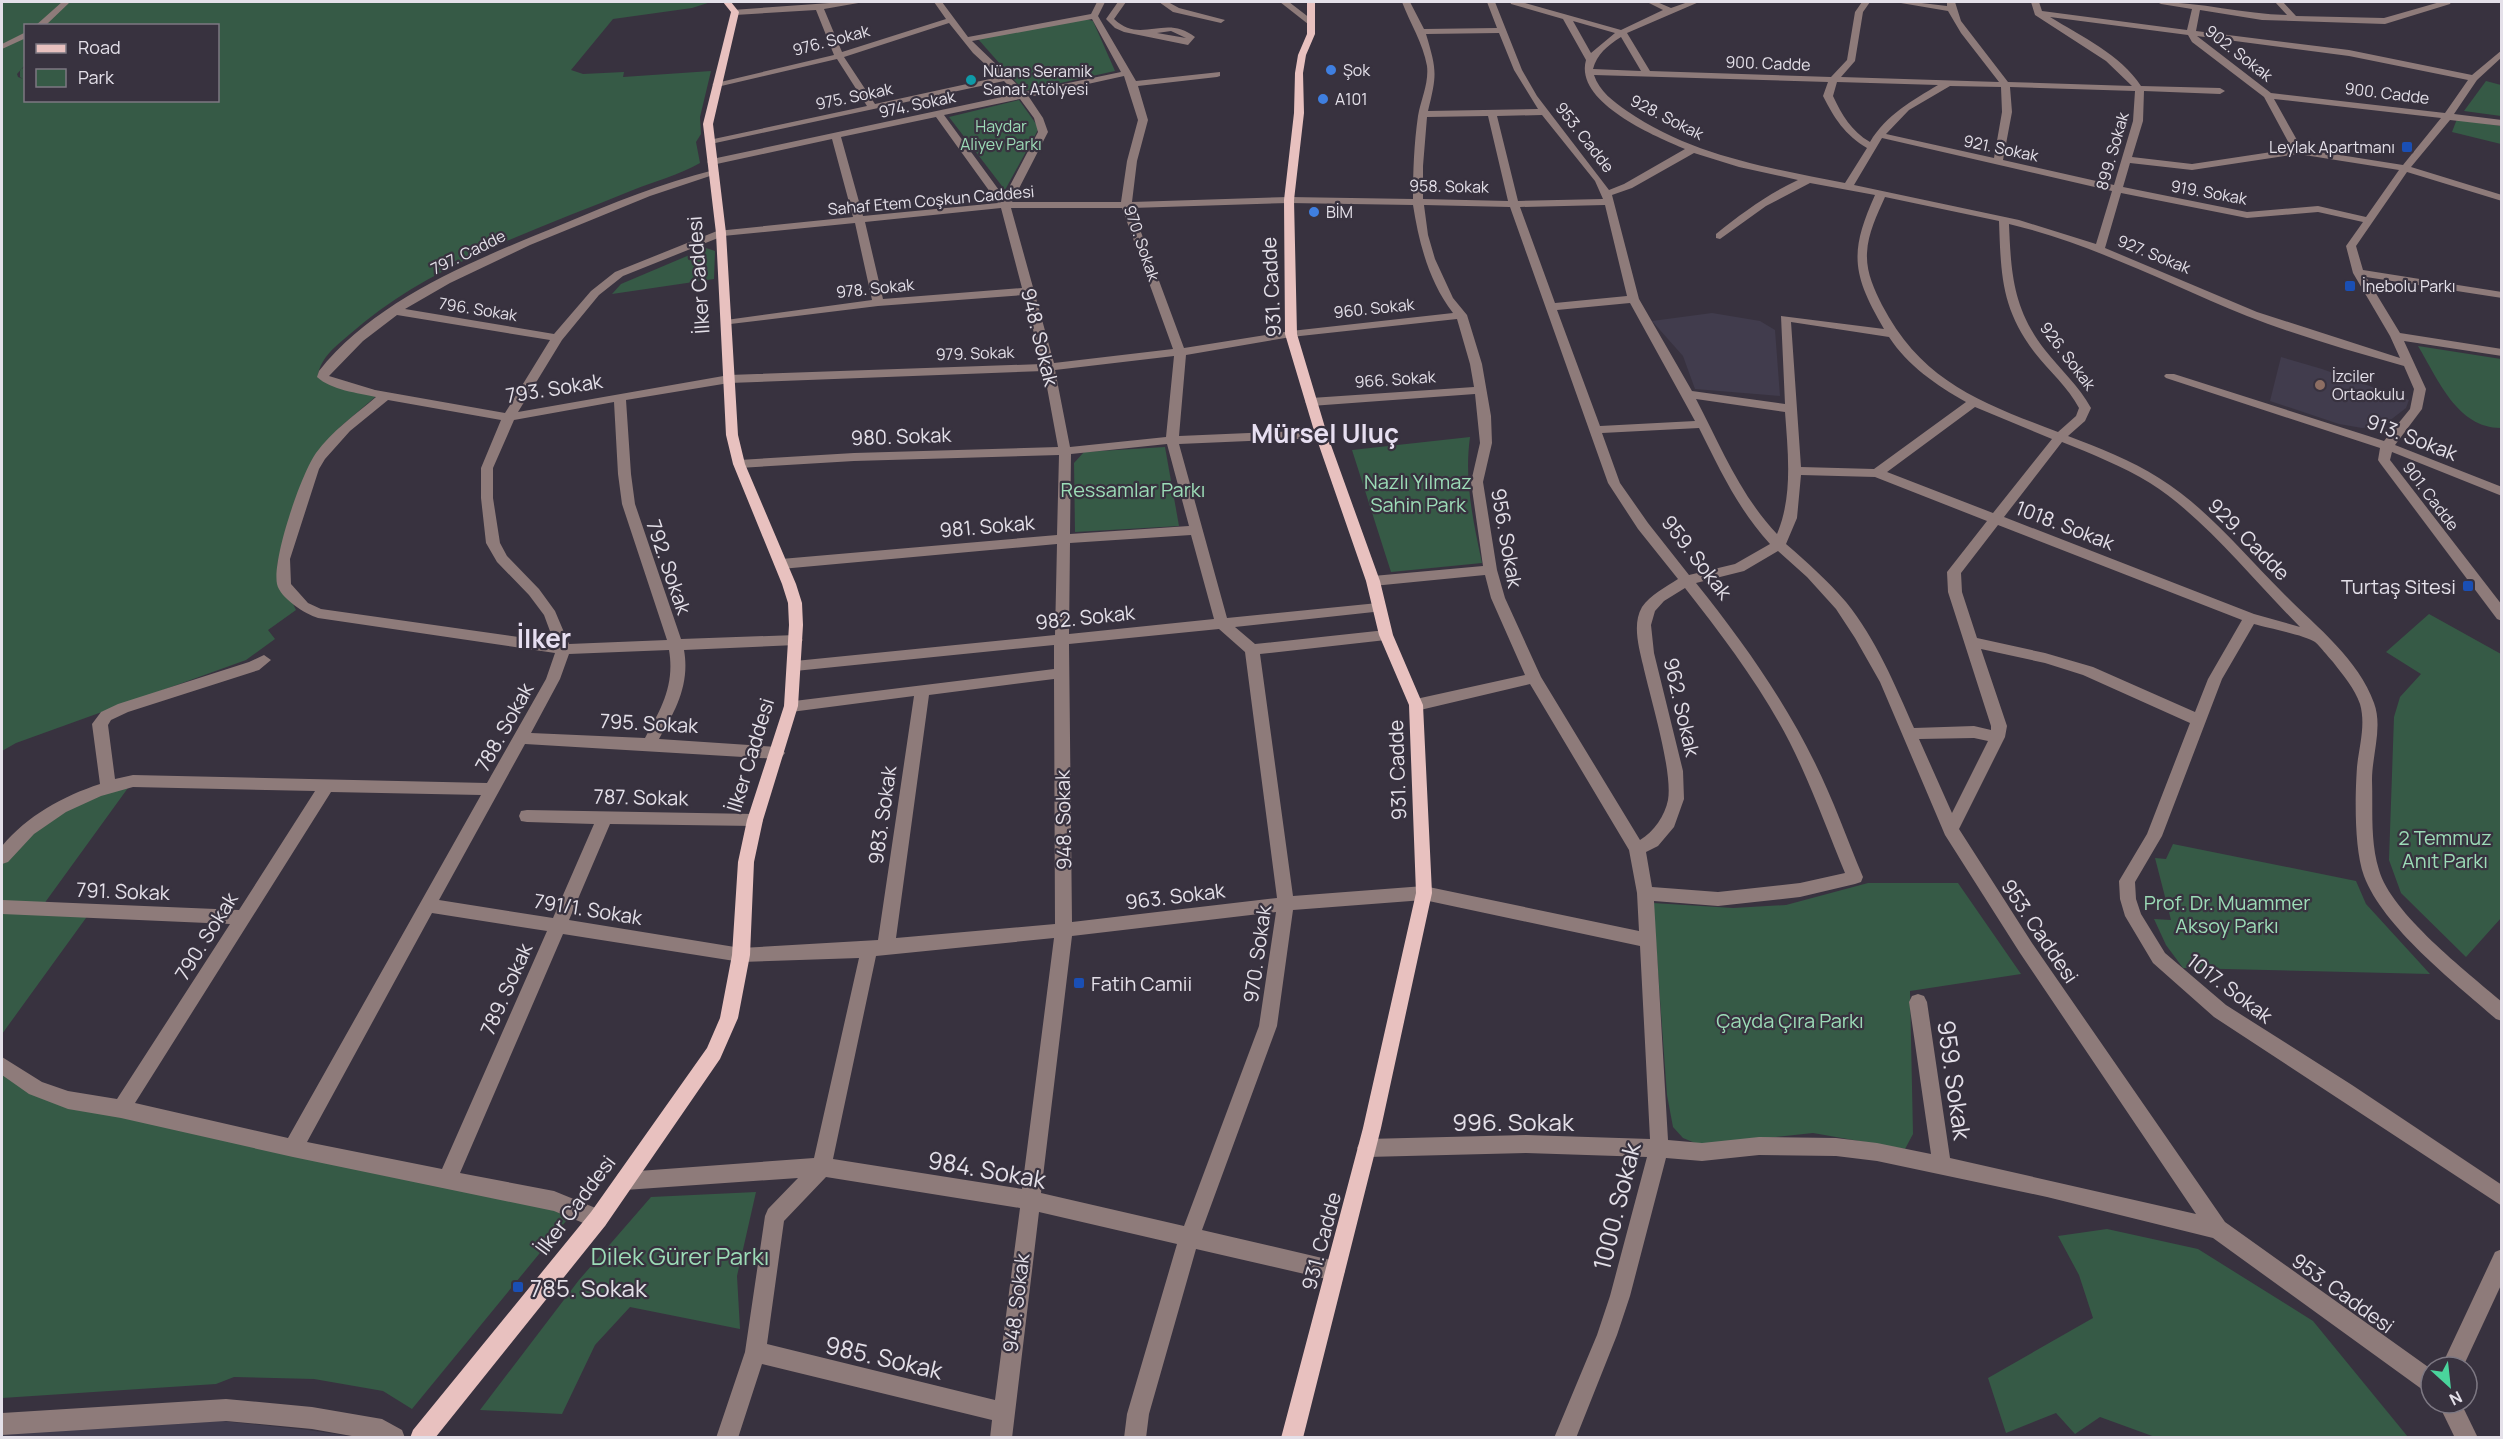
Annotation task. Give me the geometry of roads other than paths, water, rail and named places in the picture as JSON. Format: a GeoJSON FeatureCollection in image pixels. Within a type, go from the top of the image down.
{"type":"FeatureCollection","features":[{"type":"Feature","properties":{"kind":"main road"},"geometry":{"type":"LineString","coordinates":[[727,2],[735,12]]}},
{"type":"Feature","properties":{"kind":"main road","name":"931. Cadde"},"geometry":{"type":"LineString","coordinates":[[1292,1437],[1367,1148],[1424,893],[1416,705],[1386,635],[1373,581],[1321,434],[1291,334],[1288,200],[1299,113],[1299,73],[1302,55],[1311,34],[1311,2]]}},
{"type":"Feature","properties":{"kind":"main road","name":"İlker Caddesi"},"geometry":{"type":"LineString","coordinates":[[422,1437],[598,1219],[714,1053],[729,1018],[741,955],[746,862],[754,820],[791,706],[796,640],[795,603],[739,464],[732,435],[721,233],[708,124],[735,12]]}},
{"type":"Feature","properties":{"kind":"street"},"geometry":{"type":"LineString","coordinates":[[41,24],[65,2]]}},
{"type":"Feature","properties":{"kind":"street"},"geometry":{"type":"LineString","coordinates":[[735,12],[860,2]]}},
{"type":"Feature","properties":{"kind":"street"},"geometry":{"type":"LineString","coordinates":[[938,2],[966,40],[1005,78],[1041,119],[1043,132],[1005,205],[939,115]]}},
{"type":"Feature","properties":{"kind":"street"},"geometry":{"type":"LineString","coordinates":[[966,40],[1094,16],[1101,2]]}},
{"type":"Feature","properties":{"kind":"street"},"geometry":{"type":"LineString","coordinates":[[1122,2],[1111,14],[1110,18],[1114,24],[1122,29],[1149,34]]}},
{"type":"Feature","properties":{"kind":"street"},"geometry":{"type":"LineString","coordinates":[[1163,2],[1176,10],[1221,20]]}},
{"type":"Feature","properties":{"kind":"street"},"geometry":{"type":"LineString","coordinates":[[1284,2],[1311,21]]}},
{"type":"Feature","properties":{"kind":"street","name":"956. Sokak"},"geometry":{"type":"LineString","coordinates":[[1406,2],[1421,32],[1432,76],[1423,114],[1418,166],[1418,202],[1423,235],[1430,259],[1448,299],[1461,315],[1476,364],[1485,416],[1486,443],[1478,482],[1490,570],[1498,598],[1534,678],[1637,849]]}},
{"type":"Feature","properties":{"kind":"street","name":"953. Cadde"},"geometry":{"type":"LineString","coordinates":[[1491,2],[1518,70],[1544,112],[1599,180],[1608,198],[1633,298],[1688,394],[1738,494],[1754,519],[1779,545]]}},
{"type":"Feature","properties":{"kind":"street"},"geometry":{"type":"LineString","coordinates":[[1514,2],[1623,33],[1647,74]]}},
{"type":"Feature","properties":{"kind":"street"},"geometry":{"type":"LineString","coordinates":[[1652,2],[1669,10]]}},
{"type":"Feature","properties":{"kind":"street"},"geometry":{"type":"LineString","coordinates":[[1588,72],[1590,59],[1600,48],[1623,33],[1669,10],[1695,2]]}},
{"type":"Feature","properties":{"kind":"street"},"geometry":{"type":"LineString","coordinates":[[1866,2],[1859,12],[1851,62],[1833,80],[1828,96],[1838,119],[1851,136],[1871,147]]}},
{"type":"Feature","properties":{"kind":"street"},"geometry":{"type":"LineString","coordinates":[[1899,2],[1950,5],[2006,86],[2008,103],[1998,163]]}},
{"type":"Feature","properties":{"kind":"street"},"geometry":{"type":"LineString","coordinates":[[2035,2],[2038,13],[2382,58],[2474,78]]}},
{"type":"Feature","properties":{"kind":"street"},"geometry":{"type":"LineString","coordinates":[[2161,2],[2295,19],[2385,21],[2447,2]]}},
{"type":"Feature","properties":{"kind":"street"},"geometry":{"type":"LineString","coordinates":[[2279,2],[2295,19]]}},
{"type":"Feature","properties":{"kind":"street"},"geometry":{"type":"LineString","coordinates":[[819,7],[839,56],[872,107]]}},
{"type":"Feature","properties":{"kind":"street","name":"902. Sokak"},"geometry":{"type":"LineString","coordinates":[[2196,8],[2191,32],[2195,40],[2268,95],[2298,151]]}},
{"type":"Feature","properties":{"kind":"street","name":"899. Sokak"},"geometry":{"type":"LineString","coordinates":[[2038,13],[2123,70],[2139,88],[2141,99],[2138,121],[2098,250]]}},
{"type":"Feature","properties":{"kind":"street","name":"970. Sokak"},"geometry":{"type":"LineString","coordinates":[[1094,16],[1134,84],[1143,120],[1132,160],[1126,205],[1180,352]]}},
{"type":"Feature","properties":{"kind":"street"},"geometry":{"type":"LineString","coordinates":[[1567,18],[1590,59]]}},
{"type":"Feature","properties":{"kind":"street","name":"976. Sokak"},"geometry":{"type":"LineString","coordinates":[[717,84],[839,56],[951,20]]}},
{"type":"Feature","properties":{"kind":"street"},"geometry":{"type":"LineString","coordinates":[[1421,32],[1502,30]]}},
{"type":"Feature","properties":{"kind":"street"},"geometry":{"type":"LineString","coordinates":[[2,47],[24,35]]}},
{"type":"Feature","properties":{"kind":"street","name":"901. Cadde"},"geometry":{"type":"LineString","coordinates":[[2502,52],[2474,78],[2448,116],[2405,168],[2351,246],[2358,273],[2396,336],[2420,389],[2416,410],[2387,446],[2384,460],[2502,616]]}},
{"type":"Feature","properties":{"kind":"street","name":"900. Cadde"},"geometry":{"type":"LineString","coordinates":[[1588,72],[2220,92]]}},
{"type":"Feature","properties":{"kind":"street","name":"928. Sokak"},"geometry":{"type":"LineString","coordinates":[[1588,72],[1594,88],[1623,114],[1693,149],[1747,168],[1881,194]]}},
{"type":"Feature","properties":{"kind":"street","name":"974. Sokak"},"geometry":{"type":"LineString","coordinates":[[713,168],[836,136],[1127,73]]}},
{"type":"Feature","properties":{"kind":"street"},"geometry":{"type":"LineString","coordinates":[[1134,84],[1217,74]]}},
{"type":"Feature","properties":{"kind":"street","name":"975. Sokak"},"geometry":{"type":"LineString","coordinates":[[709,143],[1005,78]]}},
{"type":"Feature","properties":{"kind":"street"},"geometry":{"type":"LineString","coordinates":[[1848,187],[1879,135],[1906,108],[1947,84]]}},
{"type":"Feature","properties":{"kind":"street","name":"900. Cadde"},"geometry":{"type":"LineString","coordinates":[[2268,95],[2502,123]]}},
{"type":"Feature","properties":{"kind":"street"},"geometry":{"type":"LineString","coordinates":[[1423,114],[1544,112]]}},
{"type":"Feature","properties":{"kind":"street","name":"959. Sokak"},"geometry":{"type":"LineString","coordinates":[[1492,113],[1514,204],[1614,483],[1625,501],[1736,643],[1783,718],[1808,764],[1855,877],[1800,890],[1718,899],[1645,893]]}},
{"type":"Feature","properties":{"kind":"street","name":"921. Sokak"},"geometry":{"type":"LineString","coordinates":[[1879,135],[1998,163],[2117,187]]}},
{"type":"Feature","properties":{"kind":"street"},"geometry":{"type":"LineString","coordinates":[[836,136],[859,220],[878,303]]}},
{"type":"Feature","properties":{"kind":"street"},"geometry":{"type":"LineString","coordinates":[[1608,198],[1693,149]]}},
{"type":"Feature","properties":{"kind":"street"},"geometry":{"type":"LineString","coordinates":[[2125,159],[2192,167],[2298,151],[2405,168],[2502,198]]}},
{"type":"Feature","properties":{"kind":"street","name":"797. Cadde"},"geometry":{"type":"LineString","coordinates":[[386,395],[334,383],[323,377],[325,371],[351,346],[394,311],[448,279],[518,246],[713,168]]}},
{"type":"Feature","properties":{"kind":"street"},"geometry":{"type":"LineString","coordinates":[[1720,236],[1747,212],[1771,197],[1809,179]]}},
{"type":"Feature","properties":{"kind":"street","name":"919. Sokak"},"geometry":{"type":"LineString","coordinates":[[2117,187],[2184,204],[2247,215],[2318,209],[2368,220]]}},
{"type":"Feature","properties":{"kind":"street","name":"927. Sokak"},"geometry":{"type":"LineString","coordinates":[[1881,194],[2004,220],[2098,250],[2254,314],[2408,364]]}},
{"type":"Feature","properties":{"kind":"street","name":"929. Cadde"},"geometry":{"type":"LineString","coordinates":[[1881,194],[1863,233],[1860,262],[1869,291],[1892,334],[1914,361],[1935,377],[1975,401],[2112,459],[2169,489],[2214,531],[2316,637],[2356,683],[2366,703],[2371,722],[2364,768],[2366,836],[2373,877],[2389,903],[2412,928],[2502,1013]]}},
{"type":"Feature","properties":{"kind":"street","name":"958. Sokak"},"geometry":{"type":"LineString","coordinates":[[1288,200],[1514,204],[1608,198]]}},
{"type":"Feature","properties":{"kind":"street","name":"Sahaf Etem Coşkun Caddesi"},"geometry":{"type":"LineString","coordinates":[[721,233],[1005,205],[1126,205],[1288,200]]}},
{"type":"Feature","properties":{"kind":"street","name":"948. Sokak"},"geometry":{"type":"LineString","coordinates":[[1000,1437],[1064,930],[1061,673],[1065,451],[1049,367],[1005,205]]}},
{"type":"Feature","properties":{"kind":"street","name":"926. Sokak"},"geometry":{"type":"LineString","coordinates":[[1971,642],[1955,592],[1954,572],[2059,438],[2081,418],[2085,408],[2079,397],[2039,350],[2014,309],[2006,276],[2004,220]]}},
{"type":"Feature","properties":{"kind":"street"},"geometry":{"type":"LineString","coordinates":[[564,649],[550,614],[534,592],[502,559],[493,543],[487,498],[487,468],[509,417],[557,338],[595,292],[619,274],[721,233]]}},
{"type":"Feature","properties":{"kind":"street"},"geometry":{"type":"LineString","coordinates":[[2358,273],[2502,295]]}},
{"type":"Feature","properties":{"kind":"street","name":"978. Sokak"},"geometry":{"type":"LineString","coordinates":[[726,323],[878,303],[1029,291]]}},
{"type":"Feature","properties":{"kind":"street"},"geometry":{"type":"LineString","coordinates":[[1552,307],[1633,298]]}},
{"type":"Feature","properties":{"kind":"street","name":"796. Sokak"},"geometry":{"type":"LineString","coordinates":[[394,311],[557,338]]}},
{"type":"Feature","properties":{"kind":"street","name":"960. Sokak"},"geometry":{"type":"LineString","coordinates":[[1291,334],[1461,315]]}},
{"type":"Feature","properties":{"kind":"street"},"geometry":{"type":"LineString","coordinates":[[1687,580],[1739,568],[1779,545],[1790,518],[1795,471],[1785,318],[1892,334]]}},
{"type":"Feature","properties":{"kind":"street","name":"979. Sokak"},"geometry":{"type":"LineString","coordinates":[[729,379],[1049,367],[1180,352],[1291,334]]}},
{"type":"Feature","properties":{"kind":"street"},"geometry":{"type":"LineString","coordinates":[[2396,336],[2502,353]]}},
{"type":"Feature","properties":{"kind":"street"},"geometry":{"type":"LineString","coordinates":[[1180,352],[1172,440],[1221,624],[1252,650],[1386,635]]}},
{"type":"Feature","properties":{"kind":"street","name":"913. Sokak"},"geometry":{"type":"LineString","coordinates":[[2170,376],[2387,446],[2499,489]]}},
{"type":"Feature","properties":{"kind":"street","name":"793. Sokak"},"geometry":{"type":"LineString","coordinates":[[386,395],[492,416],[509,417],[729,379]]}},
{"type":"Feature","properties":{"kind":"street","name":"966. Sokak"},"geometry":{"type":"LineString","coordinates":[[1311,402],[1480,390]]}},
{"type":"Feature","properties":{"kind":"street"},"geometry":{"type":"LineString","coordinates":[[1688,394],[1791,409]]}},
{"type":"Feature","properties":{"kind":"street"},"geometry":{"type":"LineString","coordinates":[[386,395],[319,455],[283,559],[284,585],[303,606],[318,612],[494,641],[564,649],[796,640]]}},
{"type":"Feature","properties":{"kind":"street","name":"792. Sokak"},"geometry":{"type":"LineString","coordinates":[[620,397],[626,480],[632,518],[659,592],[675,645],[679,674],[673,695],[649,744]]}},
{"type":"Feature","properties":{"kind":"street"},"geometry":{"type":"LineString","coordinates":[[1877,473],[1975,401]]}},
{"type":"Feature","properties":{"kind":"street"},"geometry":{"type":"LineString","coordinates":[[1594,430],[1704,424]]}},
{"type":"Feature","properties":{"kind":"street"},"geometry":{"type":"LineString","coordinates":[[1172,440],[1321,434]]}},
{"type":"Feature","properties":{"kind":"street","name":"980. Sokak"},"geometry":{"type":"LineString","coordinates":[[739,464],[854,457],[1065,451],[1172,440]]}},
{"type":"Feature","properties":{"kind":"street","name":"1018. Sokak"},"geometry":{"type":"LineString","coordinates":[[1795,471],[1877,473],[2250,618],[2316,637]]}},
{"type":"Feature","properties":{"kind":"street","name":"981. Sokak"},"geometry":{"type":"LineString","coordinates":[[781,564],[1062,539],[1196,530]]}},
{"type":"Feature","properties":{"kind":"street","name":"953. Caddesi"},"geometry":{"type":"LineString","coordinates":[[1779,545],[1812,574],[1841,606],[1861,635],[1887,682],[1951,830],[2026,948],[2218,1229],[2419,1373]]}},
{"type":"Feature","properties":{"kind":"street"},"geometry":{"type":"LineString","coordinates":[[1373,581],[1490,570]]}},
{"type":"Feature","properties":{"kind":"street","name":"962. Sokak"},"geometry":{"type":"LineString","coordinates":[[1637,849],[1652,841],[1668,822],[1676,799],[1675,771],[1647,653],[1644,625],[1648,609],[1659,598],[1687,580]]}},
{"type":"Feature","properties":{"kind":"street","name":"982. Sokak"},"geometry":{"type":"LineString","coordinates":[[795,666],[1378,608]]}},
{"type":"Feature","properties":{"kind":"street","name":"1017. Sokak"},"geometry":{"type":"LineString","coordinates":[[2250,618],[2215,679],[2154,836],[2127,881],[2128,899],[2133,916],[2159,958],[2220,1011],[2345,1091],[2502,1197]]}},
{"type":"Feature","properties":{"kind":"street"},"geometry":{"type":"LineString","coordinates":[[1971,642],[2045,658],[2088,671],[2198,720]]}},
{"type":"Feature","properties":{"kind":"street"},"geometry":{"type":"LineString","coordinates":[[1951,830],[1997,738],[1999,726],[1997,714],[1971,642]]}},
{"type":"Feature","properties":{"kind":"street","name":"788. Sokak"},"geometry":{"type":"LineString","coordinates":[[292,1148],[553,679],[564,649]]}},
{"type":"Feature","properties":{"kind":"street","name":"970. Sokak"},"geometry":{"type":"LineString","coordinates":[[1136,1437],[1138,1414],[1189,1238],[1269,1026],[1286,904],[1252,650]]}},
{"type":"Feature","properties":{"kind":"street"},"geometry":{"type":"LineString","coordinates":[[108,787],[100,724],[106,716],[141,702],[254,666],[264,660]]}},
{"type":"Feature","properties":{"kind":"street"},"geometry":{"type":"LineString","coordinates":[[791,706],[1061,673]]}},
{"type":"Feature","properties":{"kind":"street"},"geometry":{"type":"LineString","coordinates":[[1416,705],[1534,678]]}},
{"type":"Feature","properties":{"kind":"street","name":"983. Sokak"},"geometry":{"type":"LineString","coordinates":[[822,1167],[878,948],[922,690]]}},
{"type":"Feature","properties":{"kind":"street"},"geometry":{"type":"LineString","coordinates":[[1910,734],[1974,732],[1997,738]]}},
{"type":"Feature","properties":{"kind":"street","name":"795. Sokak"},"geometry":{"type":"LineString","coordinates":[[519,738],[777,753]]}},
{"type":"Feature","properties":{"kind":"street"},"geometry":{"type":"LineString","coordinates":[[2,857],[19,836],[64,806],[108,787],[133,781],[491,789]]}},
{"type":"Feature","properties":{"kind":"street","name":"790. Sokak"},"geometry":{"type":"LineString","coordinates":[[121,1109],[327,785]]}},
{"type":"Feature","properties":{"kind":"street","name":"787. Sokak"},"geometry":{"type":"LineString","coordinates":[[526,816],[754,820]]}},
{"type":"Feature","properties":{"kind":"street","name":"789. Sokak"},"geometry":{"type":"LineString","coordinates":[[448,1178],[605,817]]}},
{"type":"Feature","properties":{"kind":"street","name":"1000. Sokak"},"geometry":{"type":"LineString","coordinates":[[1565,1437],[1607,1335],[1620,1296],[1659,1148],[1659,1114],[1646,940],[1645,893],[1637,849]]}},
{"type":"Feature","properties":{"kind":"street","name":"963. Sokak"},"geometry":{"type":"LineString","coordinates":[[741,955],[878,948],[1064,930],[1286,904],[1424,893],[1646,940]]}},
{"type":"Feature","properties":{"kind":"street","name":"791/1. Sokak"},"geometry":{"type":"LineString","coordinates":[[428,905],[741,955]]}},
{"type":"Feature","properties":{"kind":"street","name":"791. Sokak"},"geometry":{"type":"LineString","coordinates":[[2,907],[243,917]]}},
{"type":"Feature","properties":{"kind":"street","name":"959. Sokak"},"geometry":{"type":"LineString","coordinates":[[1918,1002],[1942,1166]]}},
{"type":"Feature","properties":{"kind":"street"},"geometry":{"type":"LineString","coordinates":[[2,1065],[36,1088],[68,1100],[121,1109],[292,1148],[554,1201],[598,1219]]}},
{"type":"Feature","properties":{"kind":"street","name":"996. Sokak"},"geometry":{"type":"LineString","coordinates":[[1367,1148],[1526,1144],[1659,1148],[1702,1152],[1759,1146],[1836,1147],[1877,1152],[2046,1188],[2218,1229]]}},
{"type":"Feature","properties":{"kind":"street"},"geometry":{"type":"LineString","coordinates":[[727,1437],[754,1352],[775,1216],[822,1167]]}},
{"type":"Feature","properties":{"kind":"street","name":"984. Sokak"},"geometry":{"type":"LineString","coordinates":[[625,1181],[822,1167],[1029,1200],[1335,1271]]}},
{"type":"Feature","properties":{"kind":"street"},"geometry":{"type":"LineString","coordinates":[[2459,1355],[2496,1287],[2502,1258]]}},
{"type":"Feature","properties":{"kind":"street","name":"985. Sokak"},"geometry":{"type":"LineString","coordinates":[[754,1352],[1002,1412]]}},
{"type":"Feature","properties":{"kind":"street"},"geometry":{"type":"LineString","coordinates":[[2,1424],[226,1410],[347,1424],[382,1430],[394,1437]]}},
{"type":"Feature","properties":{"kind":"street"},"geometry":{"type":"LineString","coordinates":[[2455,1415],[2467,1437]]}},
{"type":"Feature","properties":{"kind":"place","name":"Şok"},"geometry":{"type":"Point","coordinates":[1331,70]}},
{"type":"Feature","properties":{"kind":"place","name":"Nüans Seramik Sanat Atölyesi"},"geometry":{"type":"Point","coordinates":[971,80]}},
{"type":"Feature","properties":{"kind":"place","name":"A101"},"geometry":{"type":"Point","coordinates":[1323,99]}},
{"type":"Feature","properties":{"kind":"place","name":"Leylak Apartmanı"},"geometry":{"type":"Point","coordinates":[2407,147]}},
{"type":"Feature","properties":{"kind":"place","name":"BİM"},"geometry":{"type":"Point","coordinates":[1314,212]}},
{"type":"Feature","properties":{"kind":"place","name":"İnebolu Parkı"},"geometry":{"type":"Point","coordinates":[2350,286]}},
{"type":"Feature","properties":{"kind":"place","name":"İzciler Ortaokulu"},"geometry":{"type":"Point","coordinates":[2320,385]}},
{"type":"Feature","properties":{"kind":"place","name":"Turtaş Sitesi"},"geometry":{"type":"Point","coordinates":[2468,586]}},
{"type":"Feature","properties":{"kind":"place","name":"Fatih Camii"},"geometry":{"type":"Point","coordinates":[1079,983]}},
{"type":"Feature","properties":{"kind":"place","name":"785. Sokak"},"geometry":{"type":"Point","coordinates":[518,1287]}},
{"type":"Feature","properties":{"kind":"district","name":"Mürsel Uluç"},"geometry":{"type":"Point","coordinates":[1325,433]}},
{"type":"Feature","properties":{"kind":"district","name":"İlker"},"geometry":{"type":"Point","coordinates":[544,638]}},
{"type":"Feature","properties":{"kind":"park label","name":"Haydar Aliyev Parkı"},"geometry":{"type":"Point","coordinates":[1001,135]}},
{"type":"Feature","properties":{"kind":"park label","name":"Ressamlar Parkı"},"geometry":{"type":"Point","coordinates":[1133,489]}},
{"type":"Feature","properties":{"kind":"park label","name":"Nazlı Yılmaz Sahin Park"},"geometry":{"type":"Point","coordinates":[1418,492]}},
{"type":"Feature","properties":{"kind":"park label","name":"2 Temmuz Anıt Parkı"},"geometry":{"type":"Point","coordinates":[2445,848]}},
{"type":"Feature","properties":{"kind":"park label","name":"Prof. Dr. Muammer Aksoy Parkı"},"geometry":{"type":"Point","coordinates":[2227,914]}},
{"type":"Feature","properties":{"kind":"park label","name":"Çayda Çıra Parkı"},"geometry":{"type":"Point","coordinates":[1790,1020]}},
{"type":"Feature","properties":{"kind":"park label","name":"Dilek Gürer Parkı"},"geometry":{"type":"Point","coordinates":[680,1255]}}]}
